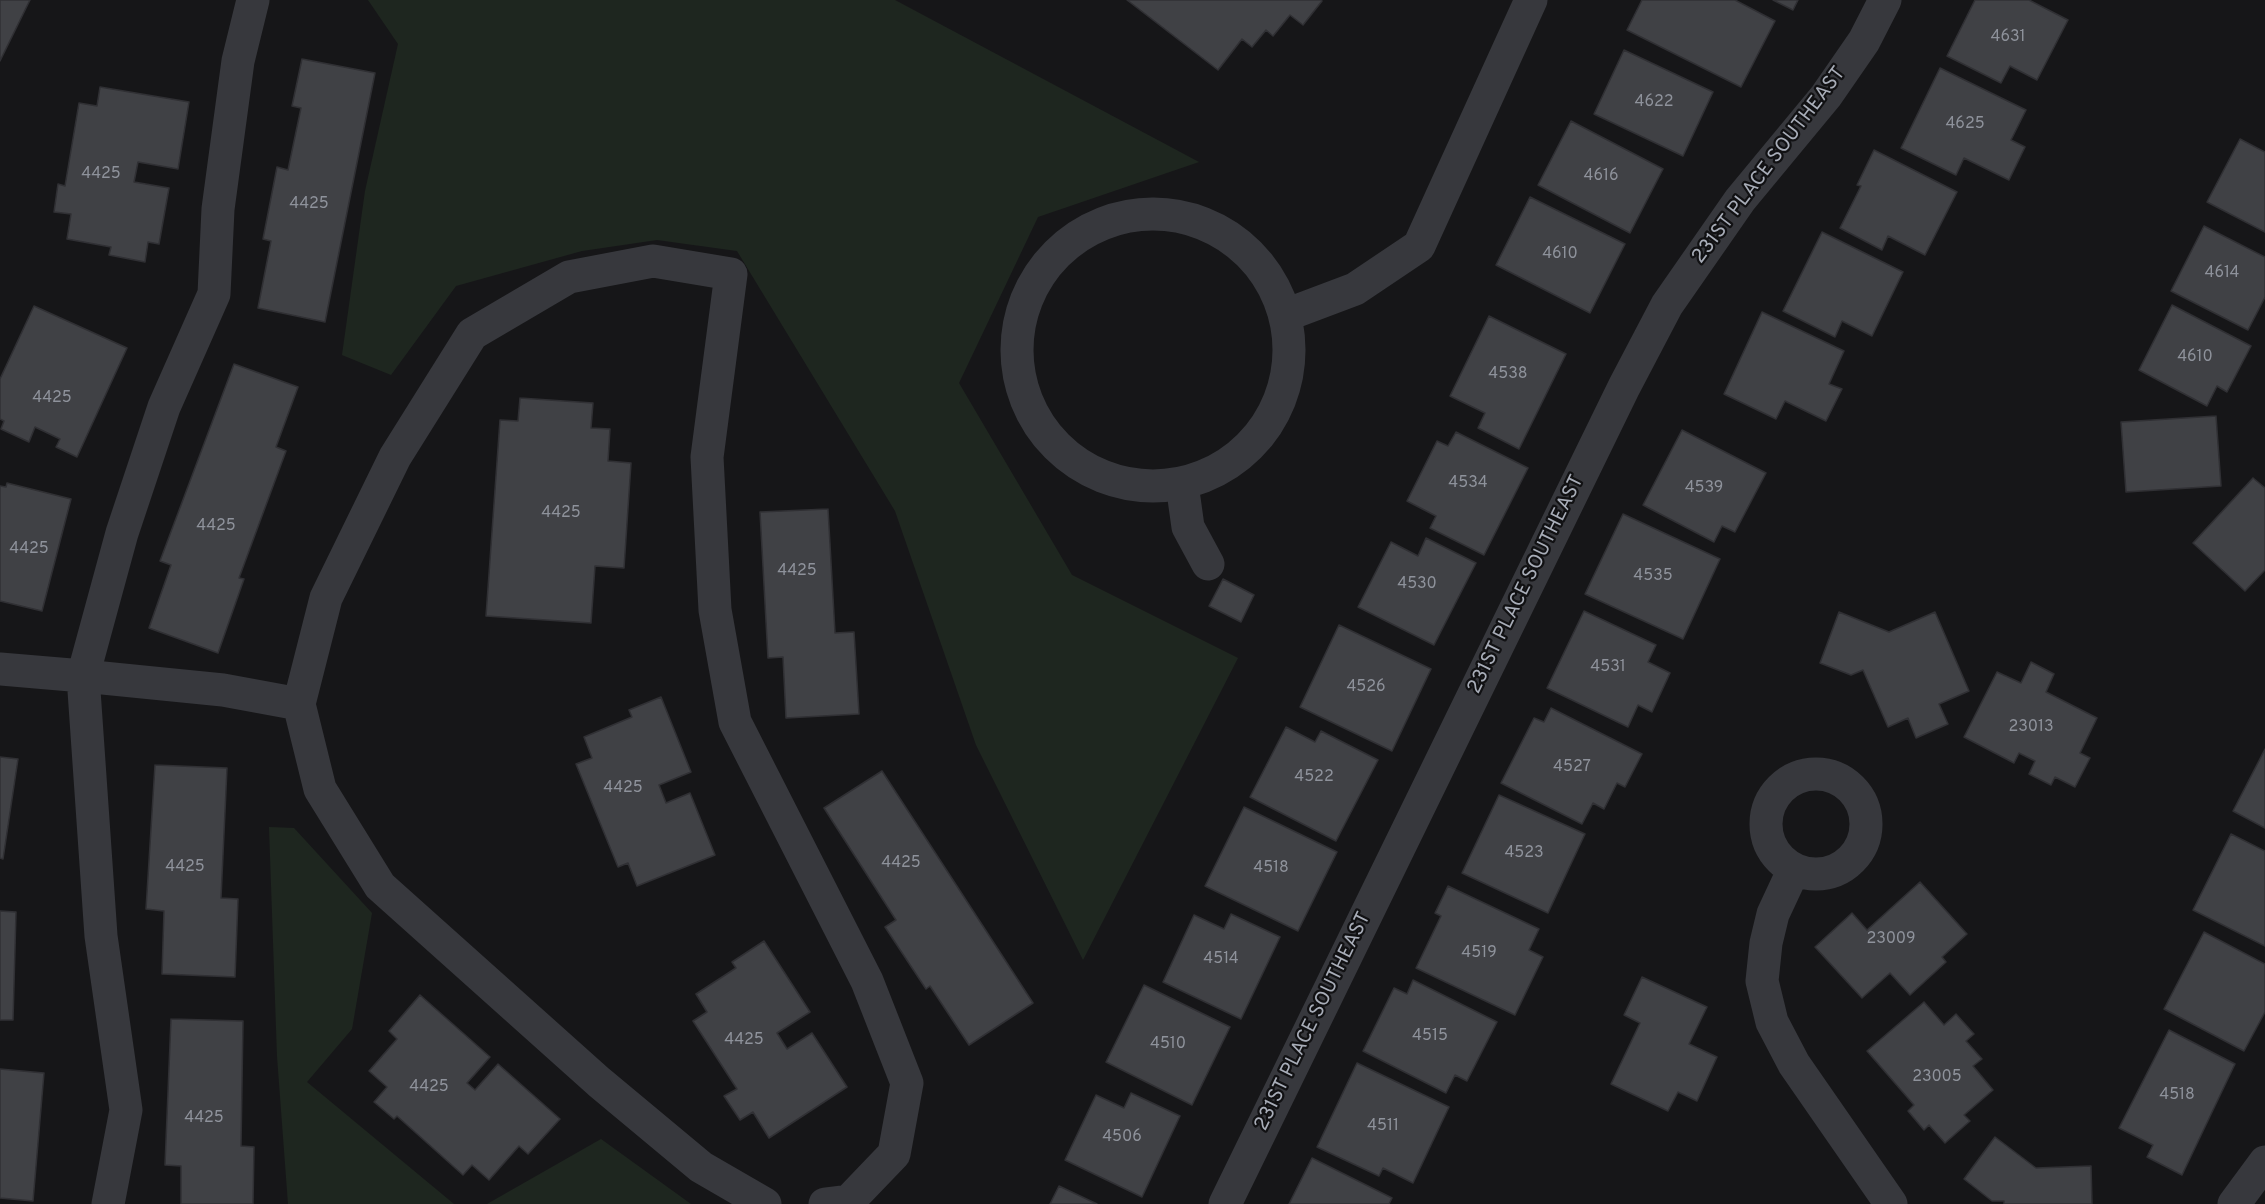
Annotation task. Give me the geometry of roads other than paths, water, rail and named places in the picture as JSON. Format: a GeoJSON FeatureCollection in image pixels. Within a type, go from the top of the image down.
{"type":"FeatureCollection","features":[{"type":"Feature","properties":{"kind":"street"},"geometry":{"type":"LineString","coordinates":[[108,1204],[126,1110],[101,936],[83,676],[122,533],[164,407],[214,294],[218,208],[238,61],[253,0]]}},
{"type":"Feature","properties":{"kind":"street"},"geometry":{"type":"LineString","coordinates":[[1286,315],[1355,289],[1419,246],[1531,0]]}},
{"type":"Feature","properties":{"kind":"street","name":"231ST PLACE SOUTHEAST"},"geometry":{"type":"LineString","coordinates":[[1225,1204],[1624,387],[1667,305],[1740,200],[1826,96],[1864,40],[1885,0]]}},
{"type":"Feature","properties":{"kind":"street"},"geometry":{"type":"LineString","coordinates":[[1149,213],[1194,219],[1235,240],[1267,273],[1286,315],[1290,359],[1280,402],[1257,439],[1223,467],[1182,484],[1137,486],[1095,473],[1059,448],[1032,413],[1018,369],[1019,324],[1035,281],[1064,245],[1104,223],[1149,213]]}},
{"type":"Feature","properties":{"kind":"street"},"geometry":{"type":"LineString","coordinates":[[765,1204],[701,1167],[599,1082],[380,886],[320,789],[299,704],[326,598],[395,457],[472,334],[569,277],[652,261],[731,274],[707,457],[715,610],[735,722],[867,981],[907,1083],[894,1154],[849,1201],[825,1204]]}},
{"type":"Feature","properties":{"kind":"street"},"geometry":{"type":"LineString","coordinates":[[1182,484],[1188,527],[1208,564]]}},
{"type":"Feature","properties":{"kind":"street"},"geometry":{"type":"LineString","coordinates":[[0,669],[224,690],[299,704]]}},
{"type":"Feature","properties":{"kind":"street"},"geometry":{"type":"LineString","coordinates":[[1794,869],[1773,914],[1766,943],[1762,981],[1772,1022],[1794,1064],[1891,1204]]}},
{"type":"Feature","properties":{"kind":"street"},"geometry":{"type":"LineString","coordinates":[[2234,1204],[2265,1162]]}}]}
